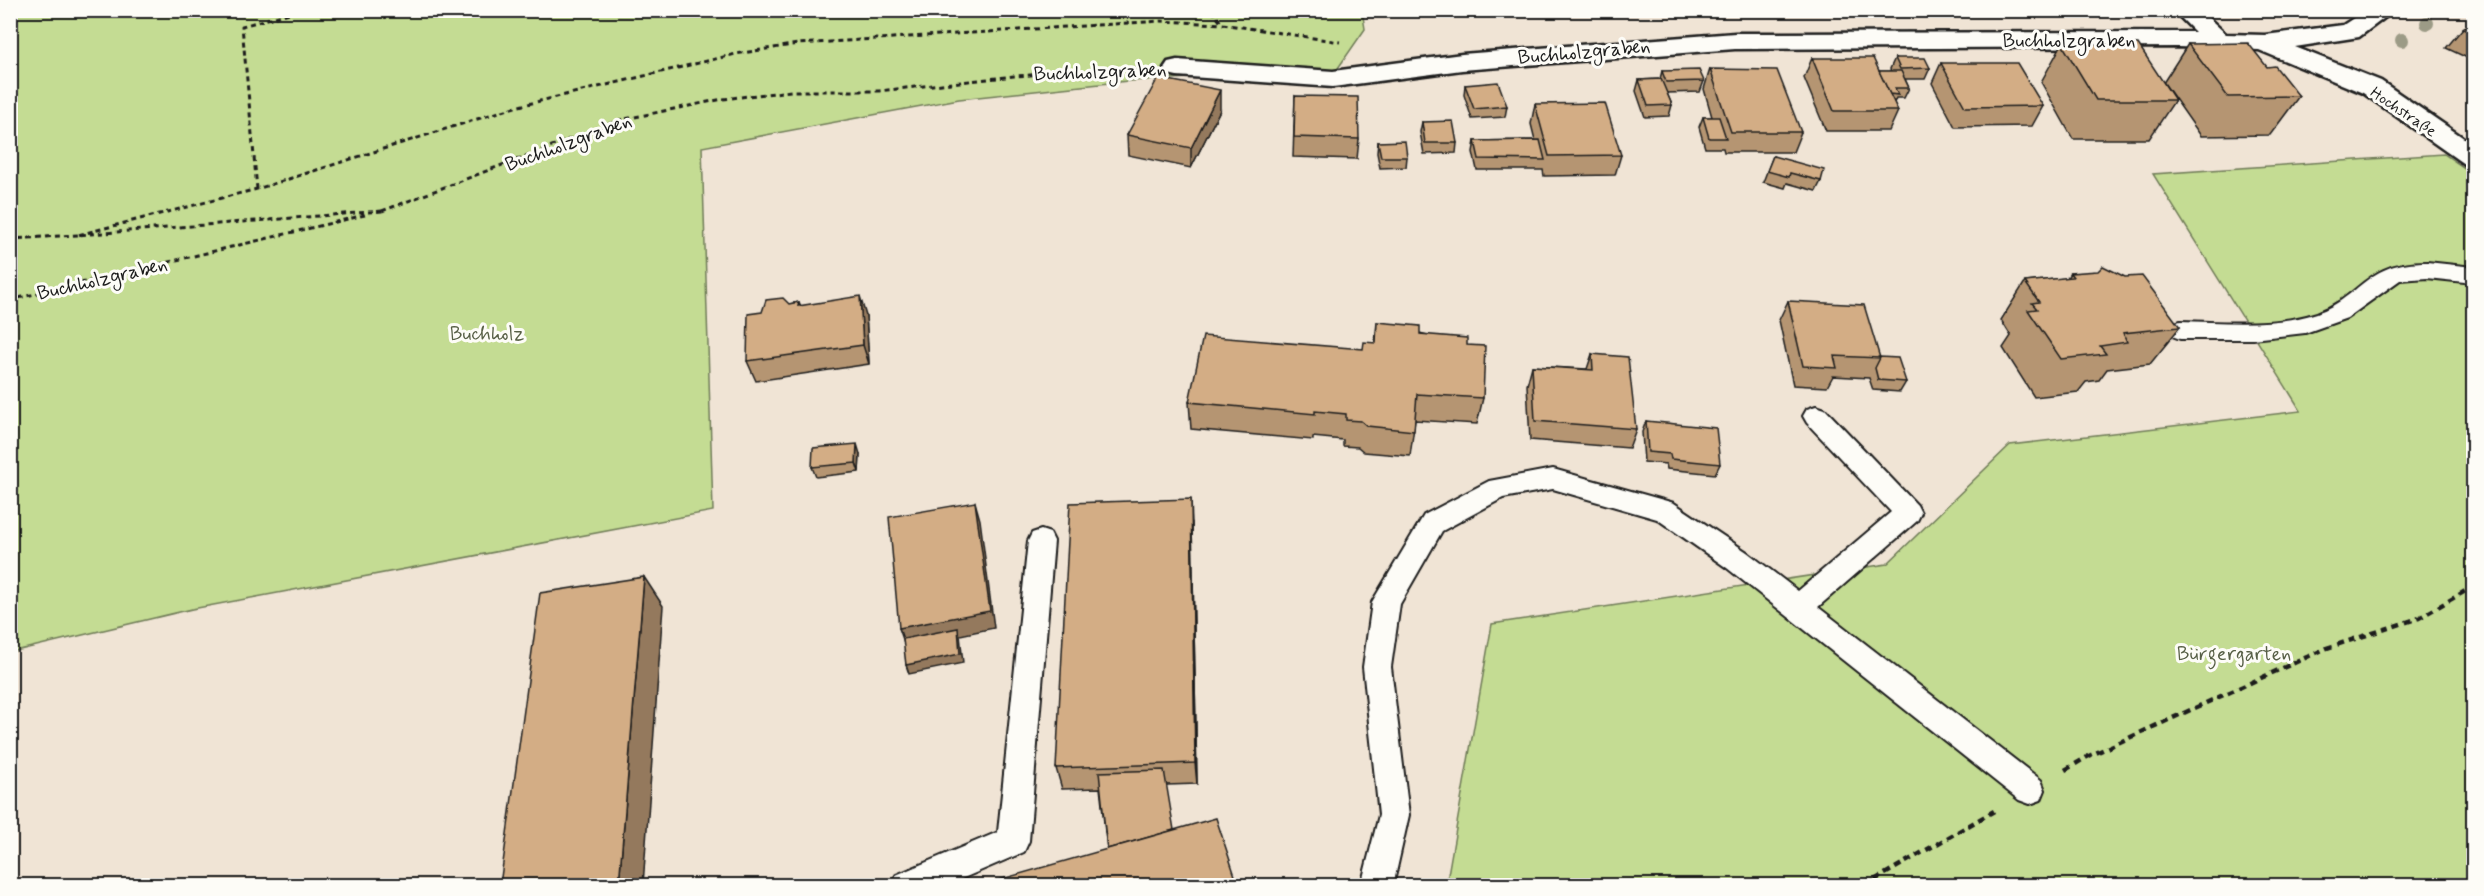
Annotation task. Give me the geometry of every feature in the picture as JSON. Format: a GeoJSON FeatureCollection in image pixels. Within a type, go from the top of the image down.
{"type":"FeatureCollection","features":[{"type":"Feature","properties":{"kind":"street"},"geometry":{"type":"LineString","coordinates":[[2185,10],[2218,40]]}},
{"type":"Feature","properties":{"kind":"street"},"geometry":{"type":"LineString","coordinates":[[2265,43],[2350,32],[2383,10]]}},
{"type":"Feature","properties":{"kind":"street"},"geometry":{"type":"LineString","coordinates":[[2350,32],[2354,51],[2372,87]]}},
{"type":"Feature","properties":{"kind":"street","name":"Buchholzgraben"},"geometry":{"type":"LineString","coordinates":[[1177,68],[1333,79],[1462,62],[1725,42],[2218,40],[2265,43]]}},
{"type":"Feature","properties":{"kind":"street","name":"Hochstraße"},"geometry":{"type":"LineString","coordinates":[[2265,43],[2372,87],[2474,158]]}},
{"type":"Feature","properties":{"kind":"lane"},"geometry":{"type":"LineString","coordinates":[[2180,330],[2278,330],[2324,320],[2352,305],[2384,278],[2406,271],[2474,275]]}},
{"type":"Feature","properties":{"kind":"lane"},"geometry":{"type":"LineString","coordinates":[[1798,608],[1908,513],[1816,416]]}},
{"type":"Feature","properties":{"kind":"lane"},"geometry":{"type":"LineString","coordinates":[[1377,885],[1394,815],[1377,667],[1386,602],[1433,523],[1498,488],[1553,479],[1665,511],[1737,560],[2030,790]]}},
{"type":"Feature","properties":{"kind":"lane"},"geometry":{"type":"LineString","coordinates":[[907,885],[1013,841],[1041,542]]}},
{"type":"Feature","properties":{"kind":"path"},"geometry":{"type":"LineString","coordinates":[[257,189],[242,26],[301,10]]}},
{"type":"Feature","properties":{"kind":"path"},"geometry":{"type":"LineString","coordinates":[[1212,10],[1222,24]]}},
{"type":"Feature","properties":{"kind":"path"},"geometry":{"type":"LineString","coordinates":[[78,235],[257,189],[514,107],[736,54],[798,44],[1161,21],[1222,24],[1348,44]]}},
{"type":"Feature","properties":{"kind":"path","name":"Buchholzgraben"},"geometry":{"type":"LineString","coordinates":[[10,300],[382,211],[620,120],[723,99],[791,91],[879,91],[1101,69],[1177,68]]}},
{"type":"Feature","properties":{"kind":"path"},"geometry":{"type":"LineString","coordinates":[[10,240],[382,211]]}},
{"type":"Feature","properties":{"kind":"path"},"geometry":{"type":"LineString","coordinates":[[1864,885],[2089,756],[2327,648],[2419,618],[2474,586]]}},
{"type":"Feature","properties":{"kind":"green space","name":"Buchholz"},"geometry":{"type":"Polygon","coordinates":[[[1362,10],[1365,29],[1336,71],[1128,81],[959,99],[702,147],[713,511],[192,609],[11,652],[10,11],[1362,10]]]}},
{"type":"Feature","properties":{"kind":"green space","name":"Bürgergarten"},"geometry":{"type":"Polygon","coordinates":[[[2444,154],[2473,174],[2473,885],[1446,886],[1492,624],[1887,564],[2010,445],[2301,411],[2153,174],[2444,154]]]}},
{"type":"Feature","properties":{"kind":"building"},"geometry":{"type":"Polygon","coordinates":[[[2474,20],[2474,33],[2463,28],[2474,20]]]}},
{"type":"Feature","properties":{"kind":"building"},"geometry":{"type":"Polygon","coordinates":[[[2248,43],[2267,67],[2275,66],[2299,96],[2228,97],[2188,44],[2248,43]]]}},
{"type":"Feature","properties":{"kind":"building"},"geometry":{"type":"Polygon","coordinates":[[[2062,44],[2138,44],[2175,100],[2096,100],[2062,44]]]}},
{"type":"Feature","properties":{"kind":"building"},"geometry":{"type":"Polygon","coordinates":[[[1812,58],[1873,58],[1898,111],[1834,111],[1812,58]]]}},
{"type":"Feature","properties":{"kind":"building"},"geometry":{"type":"Polygon","coordinates":[[[1895,58],[1925,58],[1930,68],[1900,69],[1895,58]]]}},
{"type":"Feature","properties":{"kind":"building"},"geometry":{"type":"Polygon","coordinates":[[[1941,63],[2017,63],[2043,106],[1965,107],[1941,63]]]}},
{"type":"Feature","properties":{"kind":"building"},"geometry":{"type":"Polygon","coordinates":[[[1710,69],[1777,70],[1801,132],[1731,132],[1710,69]]]}},
{"type":"Feature","properties":{"kind":"building"},"geometry":{"type":"Polygon","coordinates":[[[1699,70],[1704,81],[1666,82],[1662,71],[1699,70]]]}},
{"type":"Feature","properties":{"kind":"building"},"geometry":{"type":"Polygon","coordinates":[[[1879,71],[1901,71],[1909,88],[1895,88],[1898,95],[1890,94],[1879,71]]]}},
{"type":"Feature","properties":{"kind":"building"},"geometry":{"type":"Polygon","coordinates":[[[1158,78],[1220,90],[1191,148],[1127,135],[1158,78]]]}},
{"type":"Feature","properties":{"kind":"building"},"geometry":{"type":"Polygon","coordinates":[[[1661,79],[1672,105],[1648,106],[1639,80],[1661,79]]]}},
{"type":"Feature","properties":{"kind":"building"},"geometry":{"type":"Polygon","coordinates":[[[1498,82],[1507,106],[1474,109],[1465,85],[1498,82]]]}},
{"type":"Feature","properties":{"kind":"building"},"geometry":{"type":"Polygon","coordinates":[[[1295,96],[1358,97],[1359,139],[1294,137],[1295,96]]]}},
{"type":"Feature","properties":{"kind":"building"},"geometry":{"type":"Polygon","coordinates":[[[1605,103],[1621,155],[1549,156],[1535,104],[1605,103]]]}},
{"type":"Feature","properties":{"kind":"building"},"geometry":{"type":"Polygon","coordinates":[[[1703,117],[1719,117],[1726,138],[1709,138],[1703,117]]]}},
{"type":"Feature","properties":{"kind":"building"},"geometry":{"type":"Polygon","coordinates":[[[1453,121],[1457,143],[1425,143],[1422,122],[1453,121]]]}},
{"type":"Feature","properties":{"kind":"building"},"geometry":{"type":"Polygon","coordinates":[[[1540,140],[1545,160],[1479,159],[1475,141],[1540,140]]]}},
{"type":"Feature","properties":{"kind":"building"},"geometry":{"type":"Polygon","coordinates":[[[1405,141],[1407,157],[1381,157],[1378,142],[1405,141]]]}},
{"type":"Feature","properties":{"kind":"building"},"geometry":{"type":"Polygon","coordinates":[[[1773,156],[1824,170],[1821,181],[1790,173],[1789,177],[1767,171],[1773,156]]]}},
{"type":"Feature","properties":{"kind":"building"},"geometry":{"type":"Polygon","coordinates":[[[2103,266],[2125,277],[2142,276],[2180,327],[2123,333],[2127,342],[2100,346],[2106,354],[2061,359],[2028,310],[2037,309],[2032,303],[2039,302],[2025,282],[2073,277],[2070,273],[2098,271],[2103,266]]]}},
{"type":"Feature","properties":{"kind":"building"},"geometry":{"type":"Polygon","coordinates":[[[860,296],[863,345],[747,361],[748,314],[762,312],[766,300],[783,298],[789,304],[799,302],[798,306],[860,296]]]}},
{"type":"Feature","properties":{"kind":"building"},"geometry":{"type":"Polygon","coordinates":[[[1788,301],[1864,305],[1880,358],[1834,356],[1837,368],[1803,366],[1788,301]]]}},
{"type":"Feature","properties":{"kind":"building"},"geometry":{"type":"Polygon","coordinates":[[[1377,322],[1420,326],[1420,334],[1467,338],[1467,345],[1485,346],[1483,398],[1417,394],[1414,431],[1367,426],[1361,421],[1346,420],[1346,414],[1315,411],[1315,414],[1189,402],[1203,336],[1363,349],[1364,342],[1376,343],[1377,322]]]}},
{"type":"Feature","properties":{"kind":"building"},"geometry":{"type":"Polygon","coordinates":[[[1592,354],[1628,357],[1636,429],[1535,421],[1532,366],[1593,370],[1592,354]]]}},
{"type":"Feature","properties":{"kind":"building"},"geometry":{"type":"Polygon","coordinates":[[[1879,357],[1898,358],[1906,382],[1878,380],[1875,368],[1879,357]]]}},
{"type":"Feature","properties":{"kind":"building"},"geometry":{"type":"Polygon","coordinates":[[[1646,421],[1716,428],[1720,464],[1671,459],[1670,454],[1648,452],[1646,421]]]}},
{"type":"Feature","properties":{"kind":"building"},"geometry":{"type":"Polygon","coordinates":[[[857,444],[856,463],[812,467],[813,448],[857,444]]]}},
{"type":"Feature","properties":{"kind":"building"},"geometry":{"type":"Polygon","coordinates":[[[1191,499],[1195,763],[1056,768],[1070,503],[1191,499]]]}},
{"type":"Feature","properties":{"kind":"building"},"geometry":{"type":"Polygon","coordinates":[[[975,502],[990,611],[899,628],[889,517],[975,502]]]}},
{"type":"Feature","properties":{"kind":"building"},"geometry":{"type":"Polygon","coordinates":[[[644,577],[619,885],[500,885],[540,593],[644,577]]]}},
{"type":"Feature","properties":{"kind":"building"},"geometry":{"type":"Polygon","coordinates":[[[958,628],[960,654],[906,665],[903,639],[958,628]]]}},
{"type":"Feature","properties":{"kind":"building"},"geometry":{"type":"Polygon","coordinates":[[[1164,770],[1174,830],[1107,849],[1099,772],[1164,770]]]}},
{"type":"Feature","properties":{"kind":"building"},"geometry":{"type":"Polygon","coordinates":[[[1216,818],[1238,885],[981,885],[1216,818]]]}}]}
